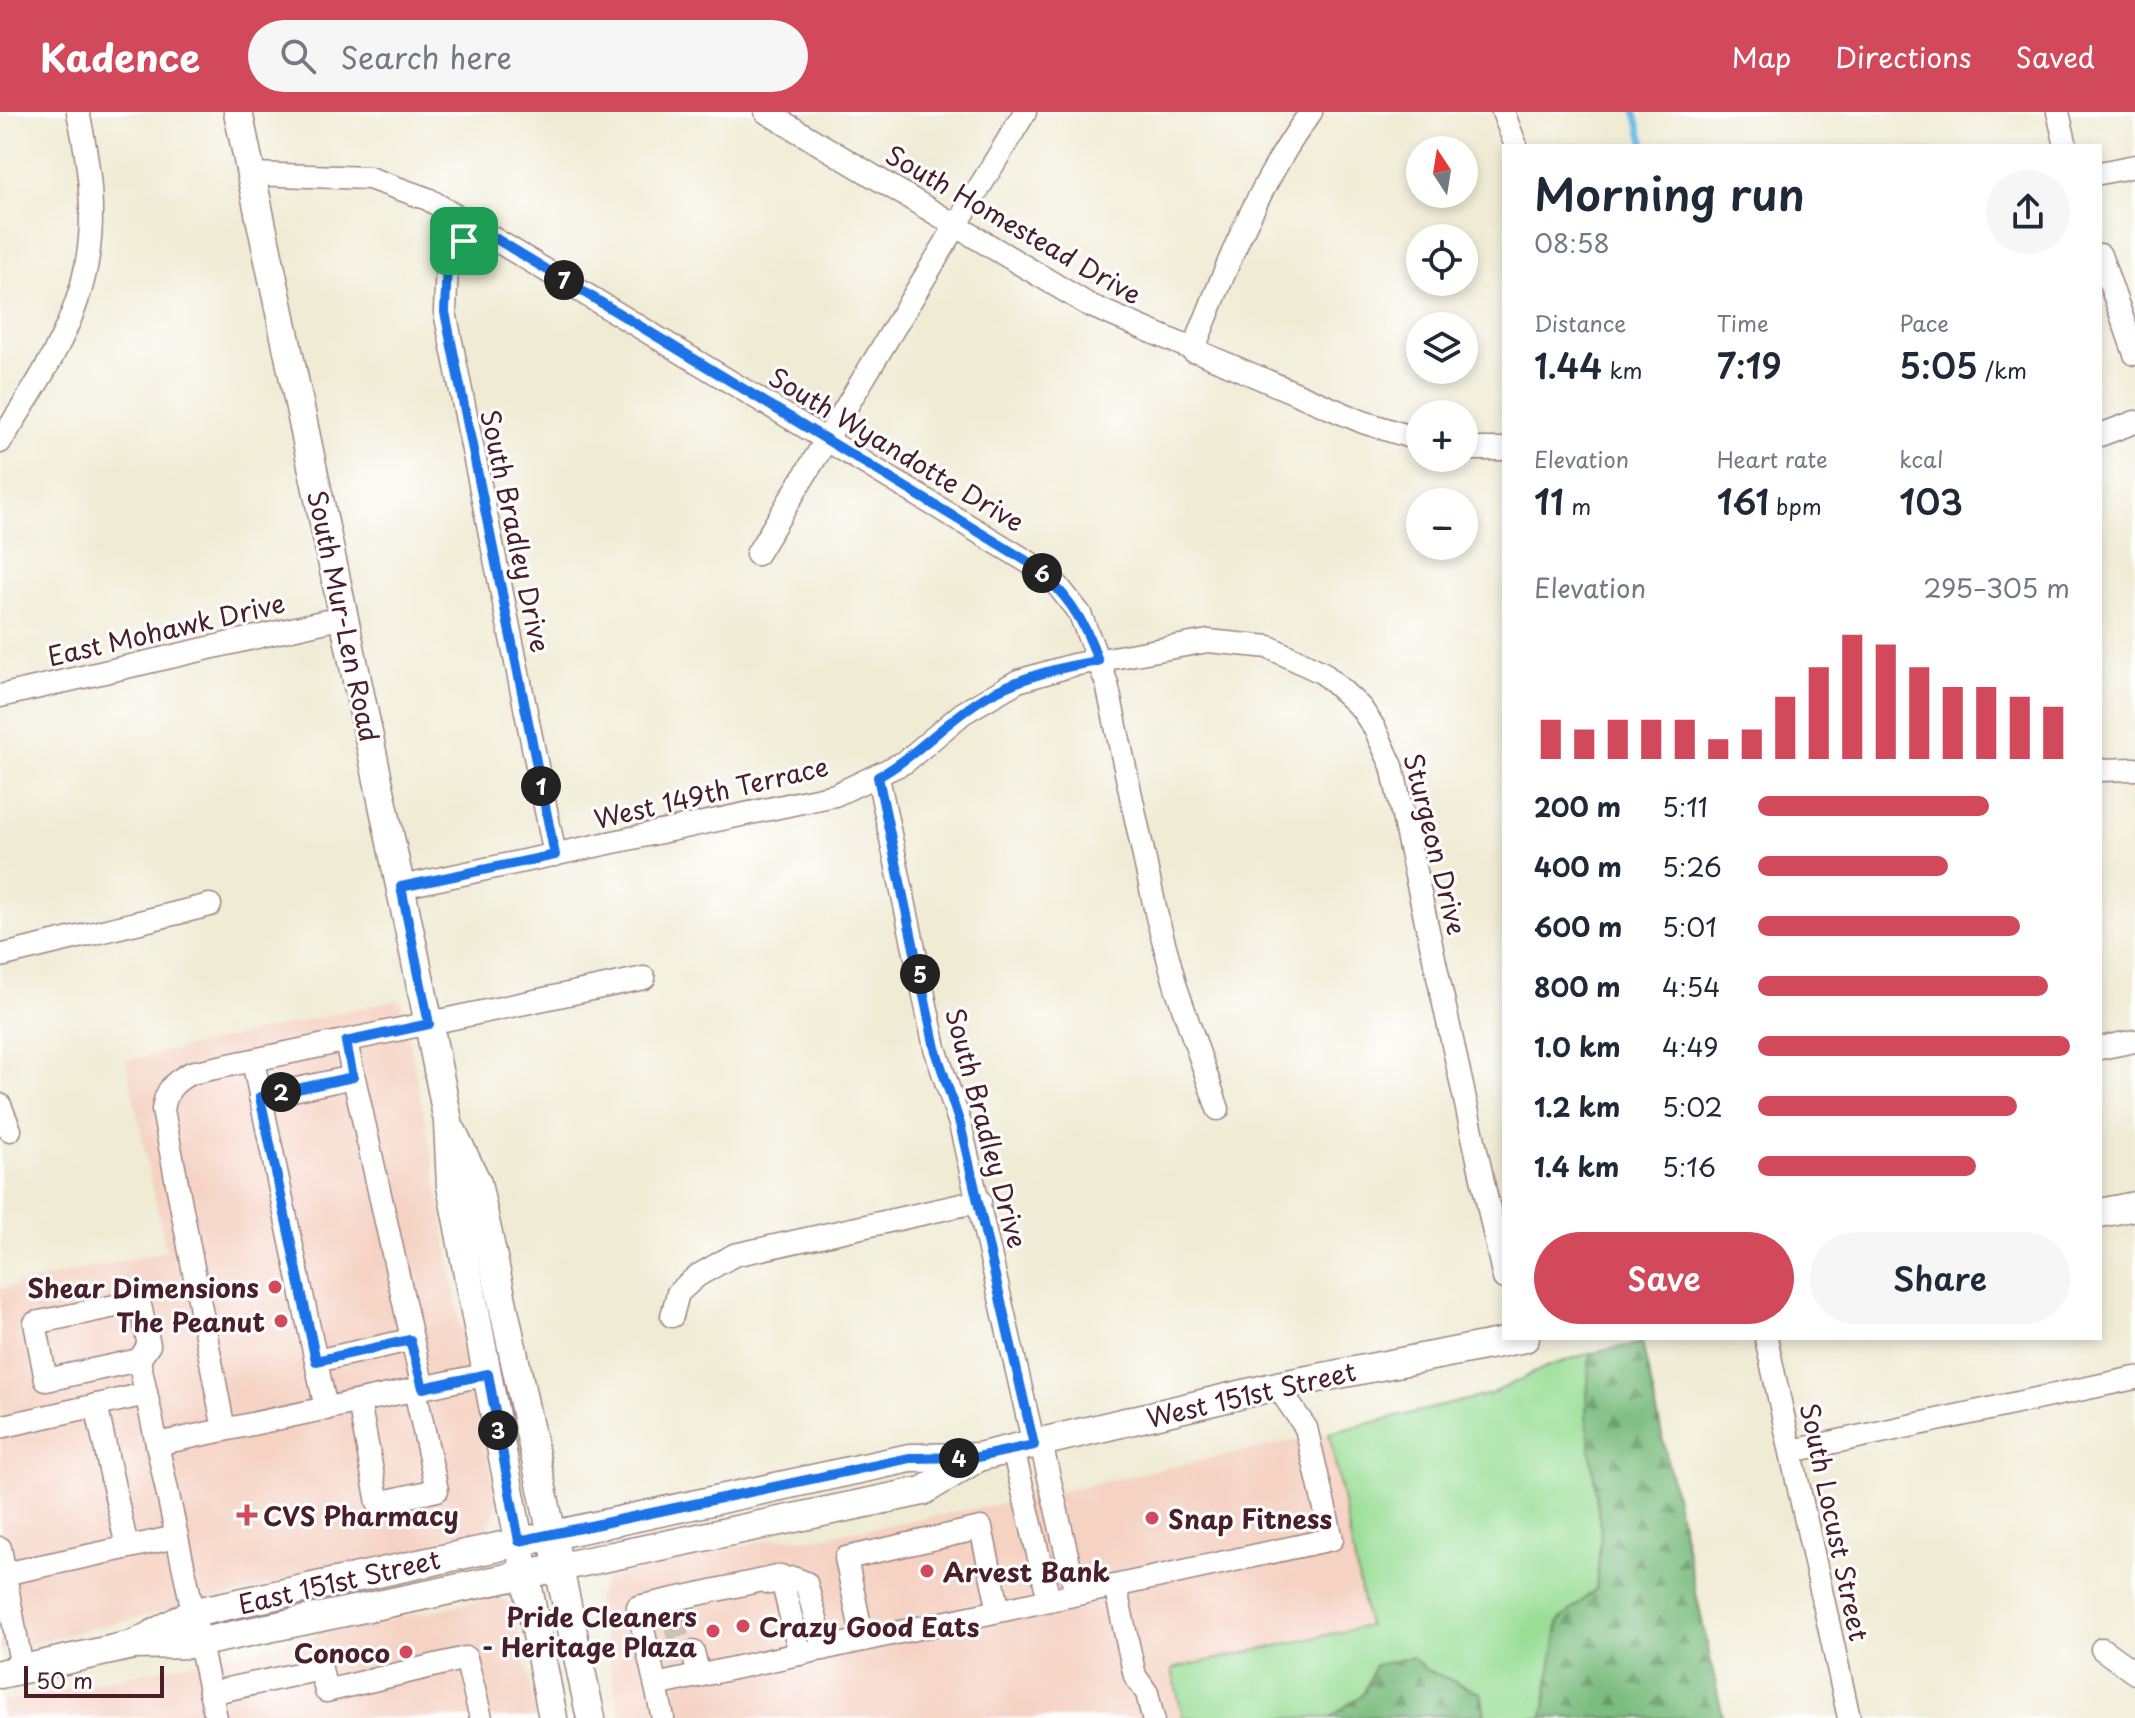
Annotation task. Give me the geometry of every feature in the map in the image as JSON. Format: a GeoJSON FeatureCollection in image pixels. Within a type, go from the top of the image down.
{"type":"FeatureCollection","features":[{"type":"Feature","properties":{"kind":"main road","name":"South Mur-Len Road"},"geometry":{"type":"LineString","coordinates":[[238,112],[429,1024],[448,1121],[451,1186],[553,1718]]}},
{"type":"Feature","properties":{"kind":"main road","name":"South Mur-Len Road"},"geometry":{"type":"LineString","coordinates":[[448,1121],[477,1183],[591,1718]]}},
{"type":"Feature","properties":{"kind":"main road"},"geometry":{"type":"LineString","coordinates":[[2102,1213],[2135,1206]]}},
{"type":"Feature","properties":{"kind":"main road","name":"West 151st Street"},"geometry":{"type":"LineString","coordinates":[[553,1534],[910,1458],[978,1457],[1277,1386],[1515,1340]]}},
{"type":"Feature","properties":{"kind":"main road","name":"West 151st Street"},"geometry":{"type":"LineString","coordinates":[[524,1574],[923,1491],[978,1457]]}},
{"type":"Feature","properties":{"kind":"main road","name":"East 151st Street"},"geometry":{"type":"LineString","coordinates":[[133,1645],[192,1613],[553,1534]]}},
{"type":"Feature","properties":{"kind":"main road","name":"East 151st Street"},"geometry":{"type":"LineString","coordinates":[[11,1671],[133,1645],[199,1643],[524,1574]]}},
{"type":"Feature","properties":{"kind":"street"},"geometry":{"type":"LineString","coordinates":[[0,442],[60,346],[77,307],[88,264],[92,230],[91,179],[78,112]]}},
{"type":"Feature","properties":{"kind":"street","name":"South Homestead Drive"},"geometry":{"type":"LineString","coordinates":[[766,112],[1089,305],[1363,422],[1406,436]]}},
{"type":"Feature","properties":{"kind":"street"},"geometry":{"type":"LineString","coordinates":[[757,554],[1025,112]]}},
{"type":"Feature","properties":{"kind":"street"},"geometry":{"type":"LineString","coordinates":[[1193,351],[1239,234],[1265,181],[1311,112]]}},
{"type":"Feature","properties":{"kind":"street"},"geometry":{"type":"LineString","coordinates":[[1503,112],[1515,144]]}},
{"type":"Feature","properties":{"kind":"street"},"geometry":{"type":"LineString","coordinates":[[2058,112],[2066,144]]}},
{"type":"Feature","properties":{"kind":"street"},"geometry":{"type":"LineString","coordinates":[[2102,173],[2135,166]]}},
{"type":"Feature","properties":{"kind":"street","name":"South Wyandotte Drive"},"geometry":{"type":"LineString","coordinates":[[251,174],[369,178],[428,199],[1030,563],[1058,586],[1080,614],[1107,684],[1172,973],[1218,1109]]}},
{"type":"Feature","properties":{"kind":"street","name":"South Bradley Drive"},"geometry":{"type":"LineString","coordinates":[[475,226],[447,263],[445,312],[555,855]]}},
{"type":"Feature","properties":{"kind":"street"},"geometry":{"type":"LineString","coordinates":[[2102,261],[2135,354]]}},
{"type":"Feature","properties":{"kind":"street"},"geometry":{"type":"LineString","coordinates":[[2102,434],[2135,422]]}},
{"type":"Feature","properties":{"kind":"street"},"geometry":{"type":"LineString","coordinates":[[1478,449],[1502,449]]}},
{"type":"Feature","properties":{"kind":"street","name":"East Mohawk Drive"},"geometry":{"type":"LineString","coordinates":[[0,696],[344,617]]}},
{"type":"Feature","properties":{"kind":"street","name":"Sturgeon Drive"},"geometry":{"type":"LineString","coordinates":[[1098,661],[1208,641],[1269,647],[1323,673],[1352,698],[1375,729],[1392,766],[1400,794],[1502,1269]]}},
{"type":"Feature","properties":{"kind":"street","name":"West 149th Terrace"},"geometry":{"type":"LineString","coordinates":[[401,887],[835,795],[905,762],[986,697],[1038,675],[1098,661]]}},
{"type":"Feature","properties":{"kind":"street"},"geometry":{"type":"LineString","coordinates":[[2102,770],[2135,769]]}},
{"type":"Feature","properties":{"kind":"street","name":"South Bradley Drive"},"geometry":{"type":"LineString","coordinates":[[878,777],[935,1048],[960,1124],[980,1201],[1029,1446]]}},
{"type":"Feature","properties":{"kind":"street"},"geometry":{"type":"LineString","coordinates":[[0,956],[210,905]]}},
{"type":"Feature","properties":{"kind":"street"},"geometry":{"type":"LineString","coordinates":[[224,1430],[163,1110],[166,1093],[176,1081],[191,1073],[644,978]]}},
{"type":"Feature","properties":{"kind":"street"},"geometry":{"type":"LineString","coordinates":[[2102,1048],[2135,1041]]}},
{"type":"Feature","properties":{"kind":"street"},"geometry":{"type":"LineString","coordinates":[[346,1042],[410,1340],[437,1490],[378,1503],[359,1402]]}},
{"type":"Feature","properties":{"kind":"street"},"geometry":{"type":"LineString","coordinates":[[253,1061],[326,1409]]}},
{"type":"Feature","properties":{"kind":"street"},"geometry":{"type":"LineString","coordinates":[[260,1097],[353,1077]]}},
{"type":"Feature","properties":{"kind":"street"},"geometry":{"type":"LineString","coordinates":[[0,1105],[10,1130]]}},
{"type":"Feature","properties":{"kind":"street"},"geometry":{"type":"LineString","coordinates":[[672,1316],[678,1293],[697,1276],[734,1255],[980,1201]]}},
{"type":"Feature","properties":{"kind":"street"},"geometry":{"type":"LineString","coordinates":[[139,1360],[46,1380],[35,1323],[139,1301],[149,1345],[139,1360],[216,1718]]}},
{"type":"Feature","properties":{"kind":"street"},"geometry":{"type":"LineString","coordinates":[[316,1361],[410,1340]]}},
{"type":"Feature","properties":{"kind":"street","name":"South Locust Street"},"geometry":{"type":"LineString","coordinates":[[1766,1340],[1849,1718]]}},
{"type":"Feature","properties":{"kind":"street"},"geometry":{"type":"LineString","coordinates":[[157,1444],[488,1374]]}},
{"type":"Feature","properties":{"kind":"street"},"geometry":{"type":"LineString","coordinates":[[1792,1451],[2135,1378]]}},
{"type":"Feature","properties":{"kind":"street"},"geometry":{"type":"LineString","coordinates":[[656,1685],[1332,1539],[1306,1428],[1277,1386]]}},
{"type":"Feature","properties":{"kind":"street"},"geometry":{"type":"LineString","coordinates":[[0,1427],[146,1394]]}},
{"type":"Feature","properties":{"kind":"street"},"geometry":{"type":"LineString","coordinates":[[96,1405],[127,1547]]}},
{"type":"Feature","properties":{"kind":"street"},"geometry":{"type":"LineString","coordinates":[[1029,1446],[1076,1594]]}},
{"type":"Feature","properties":{"kind":"street"},"geometry":{"type":"LineString","coordinates":[[1029,1446],[1049,1600]]}},
{"type":"Feature","properties":{"kind":"street"},"geometry":{"type":"LineString","coordinates":[[863,1640],[846,1558],[981,1528],[999,1611]]}},
{"type":"Feature","properties":{"kind":"street"},"geometry":{"type":"LineString","coordinates":[[2,1572],[176,1537]]}},
{"type":"Feature","properties":{"kind":"street"},"geometry":{"type":"LineString","coordinates":[[0,1548],[11,1671]]}},
{"type":"Feature","properties":{"kind":"street"},"geometry":{"type":"LineString","coordinates":[[663,1718],[638,1607],[682,1604],[793,1578],[806,1583],[824,1649]]}},
{"type":"Feature","properties":{"kind":"street"},"geometry":{"type":"LineString","coordinates":[[782,1580],[800,1654]]}},
{"type":"Feature","properties":{"kind":"street"},"geometry":{"type":"LineString","coordinates":[[1115,1586],[1135,1676],[1147,1693],[1153,1718]]}},
{"type":"Feature","properties":{"kind":"street"},"geometry":{"type":"LineString","coordinates":[[2102,1649],[2135,1673]]}},
{"type":"Feature","properties":{"kind":"street"},"geometry":{"type":"LineString","coordinates":[[688,1654],[693,1677]]}},
{"type":"Feature","properties":{"kind":"street"},"geometry":{"type":"LineString","coordinates":[[210,1693],[321,1669],[326,1691],[466,1658],[481,1718]]}},
{"type":"Feature","properties":{"kind":"shaded area"},"geometry":{"type":"Polygon","coordinates":[[[401,999],[435,1171],[457,1308],[497,1503],[491,1523],[474,1536],[0,1651],[0,1289],[166,1251],[126,1061],[401,999]]]}},
{"type":"Feature","properties":{"kind":"shaded area"},"geometry":{"type":"Polygon","coordinates":[[[1329,1433],[1368,1626],[1173,1669],[1183,1718],[621,1718],[596,1600],[607,1577],[776,1538],[811,1539],[995,1505],[1329,1433]]]}},
{"type":"Feature","properties":{"kind":"shaded area"},"geometry":{"type":"Polygon","coordinates":[[[497,1597],[513,1606],[537,1718],[0,1718],[0,1703],[497,1597]]]}},
{"type":"Feature","properties":{"kind":"green space"},"geometry":{"type":"Polygon","coordinates":[[[1642,1343],[1723,1718],[1543,1718],[1559,1621],[1596,1589],[1601,1534],[1586,1414],[1590,1353],[1642,1343]]]}},
{"type":"Feature","properties":{"kind":"green space"},"geometry":{"type":"Polygon","coordinates":[[[1590,1353],[1586,1414],[1601,1534],[1596,1589],[1559,1621],[1543,1718],[1481,1718],[1485,1715],[1481,1693],[1425,1669],[1375,1665],[1364,1693],[1330,1718],[1183,1718],[1172,1669],[1368,1626],[1329,1433],[1491,1394],[1546,1367],[1590,1353]]]}},
{"type":"Feature","properties":{"kind":"green space"},"geometry":{"type":"Polygon","coordinates":[[[1412,1657],[1425,1669],[1481,1693],[1485,1715],[1330,1718],[1364,1693],[1375,1665],[1412,1657]]]}},
{"type":"Feature","properties":{"kind":"waterway"},"geometry":{"type":"LineString","coordinates":[[1635,112],[1644,144]]}},
{"type":"Feature","properties":{"kind":"tunnel"},"geometry":{"type":"LineString","coordinates":[[673,1616],[682,1655]]}},
{"type":"Feature","properties":{"kind":"place","name":"Shear Dimensions"},"geometry":{"type":"Point","coordinates":[275,1287]}},
{"type":"Feature","properties":{"kind":"place","name":"The Peanut"},"geometry":{"type":"Point","coordinates":[281,1321]}},
{"type":"Feature","properties":{"kind":"place","name":"CVS Pharmacy"},"geometry":{"type":"Point","coordinates":[247,1515]}},
{"type":"Feature","properties":{"kind":"place","name":"Snap Fitness"},"geometry":{"type":"Point","coordinates":[1152,1518]}},
{"type":"Feature","properties":{"kind":"place","name":"Arvest Bank"},"geometry":{"type":"Point","coordinates":[927,1571]}},
{"type":"Feature","properties":{"kind":"place","name":"Crazy Good Eats"},"geometry":{"type":"Point","coordinates":[743,1626]}},
{"type":"Feature","properties":{"kind":"place","name":"Pride Cleaners - Heritage Plaza"},"geometry":{"type":"Point","coordinates":[713,1631]}},
{"type":"Feature","properties":{"kind":"place","name":"Conoco"},"geometry":{"type":"Point","coordinates":[406,1652]}},
{"type":"Feature","properties":{"kind":"route"},"geometry":{"type":"LineString","coordinates":[[475,226],[1030,563],[1058,586],[1080,614],[1098,661],[1049,671],[1018,681],[986,697],[905,762],[878,777],[935,1048],[960,1124],[980,1201],[1034,1445],[978,1457],[910,1458],[519,1541],[488,1374],[423,1388],[410,1340],[316,1361],[260,1097],[353,1077],[346,1042],[429,1024],[401,887],[555,855],[445,312],[447,263],[464,241],[475,226]]}}]}
